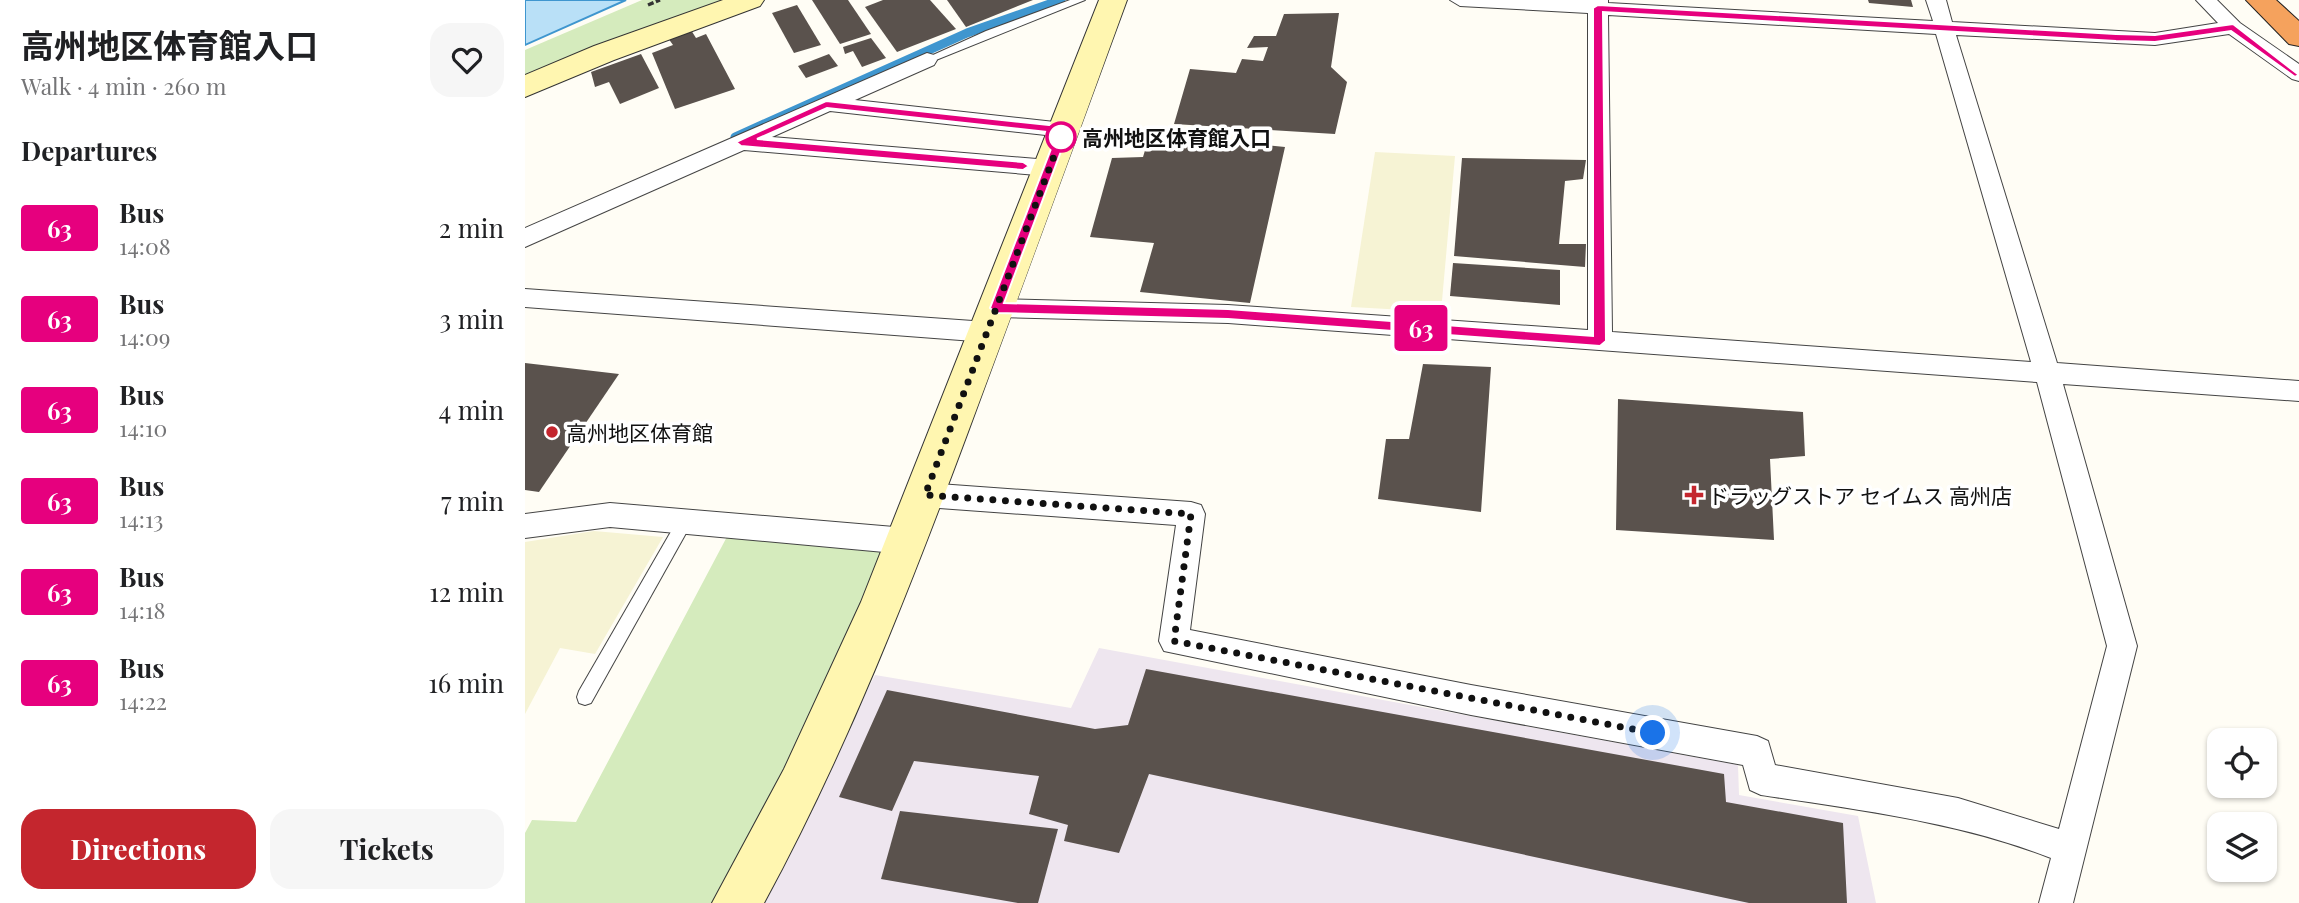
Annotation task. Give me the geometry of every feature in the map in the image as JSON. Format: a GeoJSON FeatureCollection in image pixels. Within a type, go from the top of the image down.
{"type":"FeatureCollection","features":[{"type":"Feature","properties":{"kind":"highway"},"geometry":{"type":"LineString","coordinates":[[2260,0],[2299,37]]}},
{"type":"Feature","properties":{"kind":"highway"},"geometry":{"type":"LineString","coordinates":[[2273,0],[2299,24]]}},
{"type":"Feature","properties":{"kind":"street"},"geometry":{"type":"LineString","coordinates":[[525,87],[604,53],[750,0]]}},
{"type":"Feature","properties":{"kind":"street"},"geometry":{"type":"LineString","coordinates":[[737,903],[795,797],[846,688],[925,495],[1113,0]]}},
{"type":"Feature","properties":{"kind":"street"},"geometry":{"type":"LineString","coordinates":[[1460,0],[1598,4],[1945,29],[2155,39],[2233,27]]}},
{"type":"Feature","properties":{"kind":"street"},"geometry":{"type":"LineString","coordinates":[[1936,0],[2047,372],[2122,646],[2056,903]]}},
{"type":"Feature","properties":{"kind":"street"},"geometry":{"type":"LineString","coordinates":[[2206,0],[2233,27],[2299,75]]}},
{"type":"Feature","properties":{"kind":"street"},"geometry":{"type":"LineString","coordinates":[[1598,4],[1600,341]]}},
{"type":"Feature","properties":{"kind":"street"},"geometry":{"type":"LineString","coordinates":[[525,238],[927,60]]}},
{"type":"Feature","properties":{"kind":"street"},"geometry":{"type":"LineString","coordinates":[[826,104],[1064,130]]}},
{"type":"Feature","properties":{"kind":"street"},"geometry":{"type":"LineString","coordinates":[[741,142],[1049,168]]}},
{"type":"Feature","properties":{"kind":"street"},"geometry":{"type":"LineString","coordinates":[[525,298],[991,320],[1228,314],[2299,391]]}},
{"type":"Feature","properties":{"kind":"street"},"geometry":{"type":"LineString","coordinates":[[925,495],[1191,514],[1174,641],[1471,700],[1757,752],[1761,779],[1846,792],[1956,815],[2032,833],[2070,849]]}},
{"type":"Feature","properties":{"kind":"street"},"geometry":{"type":"LineString","coordinates":[[525,527],[610,515],[907,541]]}},
{"type":"Feature","properties":{"kind":"lane"},"geometry":{"type":"LineString","coordinates":[[927,60],[990,33],[1080,0]]}},
{"type":"Feature","properties":{"kind":"lane"},"geometry":{"type":"LineString","coordinates":[[585,697],[685,521]]}},
{"type":"Feature","properties":{"kind":"shaded area"},"geometry":{"type":"Polygon","coordinates":[[[1375,152],[1455,156],[1441,312],[1351,307],[1375,152]]]}},
{"type":"Feature","properties":{"kind":"shaded area"},"geometry":{"type":"Polygon","coordinates":[[[594,531],[663,537],[595,654],[560,648],[525,714],[525,542],[594,531]]]}},
{"type":"Feature","properties":{"kind":"shaded area"},"geometry":{"type":"Polygon","coordinates":[[[1099,648],[1738,765],[1739,795],[1858,816],[1876,903],[759,903],[875,675],[1071,708],[1099,648]]]}},
{"type":"Feature","properties":{"kind":"green space"},"geometry":{"type":"Polygon","coordinates":[[[642,0],[723,0],[525,78],[525,50],[642,0]]]}},
{"type":"Feature","properties":{"kind":"green space"},"geometry":{"type":"Polygon","coordinates":[[[730,531],[889,550],[782,788],[716,903],[525,903],[525,833],[532,820],[576,822],[730,531]]]}},
{"type":"Feature","properties":{"kind":"water"},"geometry":{"type":"Polygon","coordinates":[[[525,0],[626,0],[525,45],[525,0]]]}},
{"type":"Feature","properties":{"kind":"building"},"geometry":{"type":"Polygon","coordinates":[[[812,0],[848,0],[871,34],[840,44],[812,0]]]}},
{"type":"Feature","properties":{"kind":"building"},"geometry":{"type":"Polygon","coordinates":[[[883,0],[930,0],[956,29],[897,52],[865,7],[883,0]]]}},
{"type":"Feature","properties":{"kind":"building"},"geometry":{"type":"Polygon","coordinates":[[[947,0],[1033,0],[966,27],[947,0]]]}},
{"type":"Feature","properties":{"kind":"building"},"geometry":{"type":"Polygon","coordinates":[[[1868,0],[1911,0],[1913,7],[1869,3],[1868,0]]]}},
{"type":"Feature","properties":{"kind":"building"},"geometry":{"type":"Polygon","coordinates":[[[797,5],[821,45],[794,53],[772,13],[797,5]]]}},
{"type":"Feature","properties":{"kind":"building"},"geometry":{"type":"Polygon","coordinates":[[[1339,13],[1331,67],[1347,82],[1335,134],[1174,124],[1190,69],[1236,73],[1242,59],[1263,61],[1268,47],[1247,48],[1254,36],[1276,36],[1284,14],[1339,13]]]}},
{"type":"Feature","properties":{"kind":"building"},"geometry":{"type":"Polygon","coordinates":[[[691,30],[696,38],[706,34],[735,89],[675,109],[652,53],[673,45],[668,38],[691,30]]]}},
{"type":"Feature","properties":{"kind":"building"},"geometry":{"type":"Polygon","coordinates":[[[871,38],[886,58],[862,67],[853,51],[845,54],[843,47],[871,38]]]}},
{"type":"Feature","properties":{"kind":"building"},"geometry":{"type":"Polygon","coordinates":[[[641,54],[659,88],[620,104],[609,82],[595,87],[591,72],[641,54]]]}},
{"type":"Feature","properties":{"kind":"building"},"geometry":{"type":"Polygon","coordinates":[[[829,54],[838,66],[806,78],[798,66],[829,54]]]}},
{"type":"Feature","properties":{"kind":"building"},"geometry":{"type":"Polygon","coordinates":[[[1150,134],[1285,147],[1250,303],[1140,292],[1154,243],[1090,237],[1112,158],[1143,157],[1150,134]]]}},
{"type":"Feature","properties":{"kind":"building"},"geometry":{"type":"Polygon","coordinates":[[[1462,158],[1586,160],[1583,179],[1565,181],[1559,244],[1586,244],[1585,267],[1454,256],[1462,158]]]}},
{"type":"Feature","properties":{"kind":"building"},"geometry":{"type":"Polygon","coordinates":[[[1453,263],[1560,270],[1560,305],[1450,296],[1453,263]]]}},
{"type":"Feature","properties":{"kind":"building","name":"高州地区体育館"},"geometry":{"type":"Polygon","coordinates":[[[525,363],[619,374],[539,492],[525,490],[525,363]]]}},
{"type":"Feature","properties":{"kind":"building"},"geometry":{"type":"Polygon","coordinates":[[[1423,364],[1491,367],[1481,512],[1378,499],[1386,439],[1409,439],[1423,364]]]}},
{"type":"Feature","properties":{"kind":"building","name":"ドラッグストア セイムス 高州店"},"geometry":{"type":"Polygon","coordinates":[[[1618,399],[1803,412],[1805,456],[1770,459],[1774,540],[1616,530],[1618,399]]]}},
{"type":"Feature","properties":{"kind":"building"},"geometry":{"type":"Polygon","coordinates":[[[1146,669],[1724,774],[1726,802],[1843,823],[1847,903],[1749,903],[1149,774],[1119,853],[1064,841],[1068,825],[1029,814],[1039,776],[914,761],[892,811],[839,797],[887,690],[1095,729],[1128,725],[1146,669]]]}},
{"type":"Feature","properties":{"kind":"building"},"geometry":{"type":"Polygon","coordinates":[[[900,811],[1058,829],[1038,903],[1018,903],[881,879],[900,811]]]}},
{"type":"Feature","properties":{"kind":"waterway"},"geometry":{"type":"LineString","coordinates":[[735,137],[967,33],[1061,0]]}},
{"type":"Feature","properties":{"kind":"bus line","name":"63"},"geometry":{"type":"LineString","coordinates":[[1023,166],[741,142],[826,104],[1064,130],[996,308],[1228,314],[1600,341],[1598,8],[2116,38],[2155,39],[2210,33],[2233,27],[2299,75]]}},
{"type":"Feature","properties":{"kind":"place","name":"高州地区体育館入口"},"geometry":{"type":"Point","coordinates":[1061,137]}},
{"type":"Feature","properties":{"kind":"place","name":"高州地区体育館"},"geometry":{"type":"Point","coordinates":[552,432]}},
{"type":"Feature","properties":{"kind":"place","name":"ドラッグストア セイムス 高州店"},"geometry":{"type":"Point","coordinates":[1694,495]}},
{"type":"Feature","properties":{"kind":"route"},"geometry":{"type":"LineString","coordinates":[[1061,137],[1064,130],[925,495],[1191,514],[1174,641],[1653,733]]}}]}
